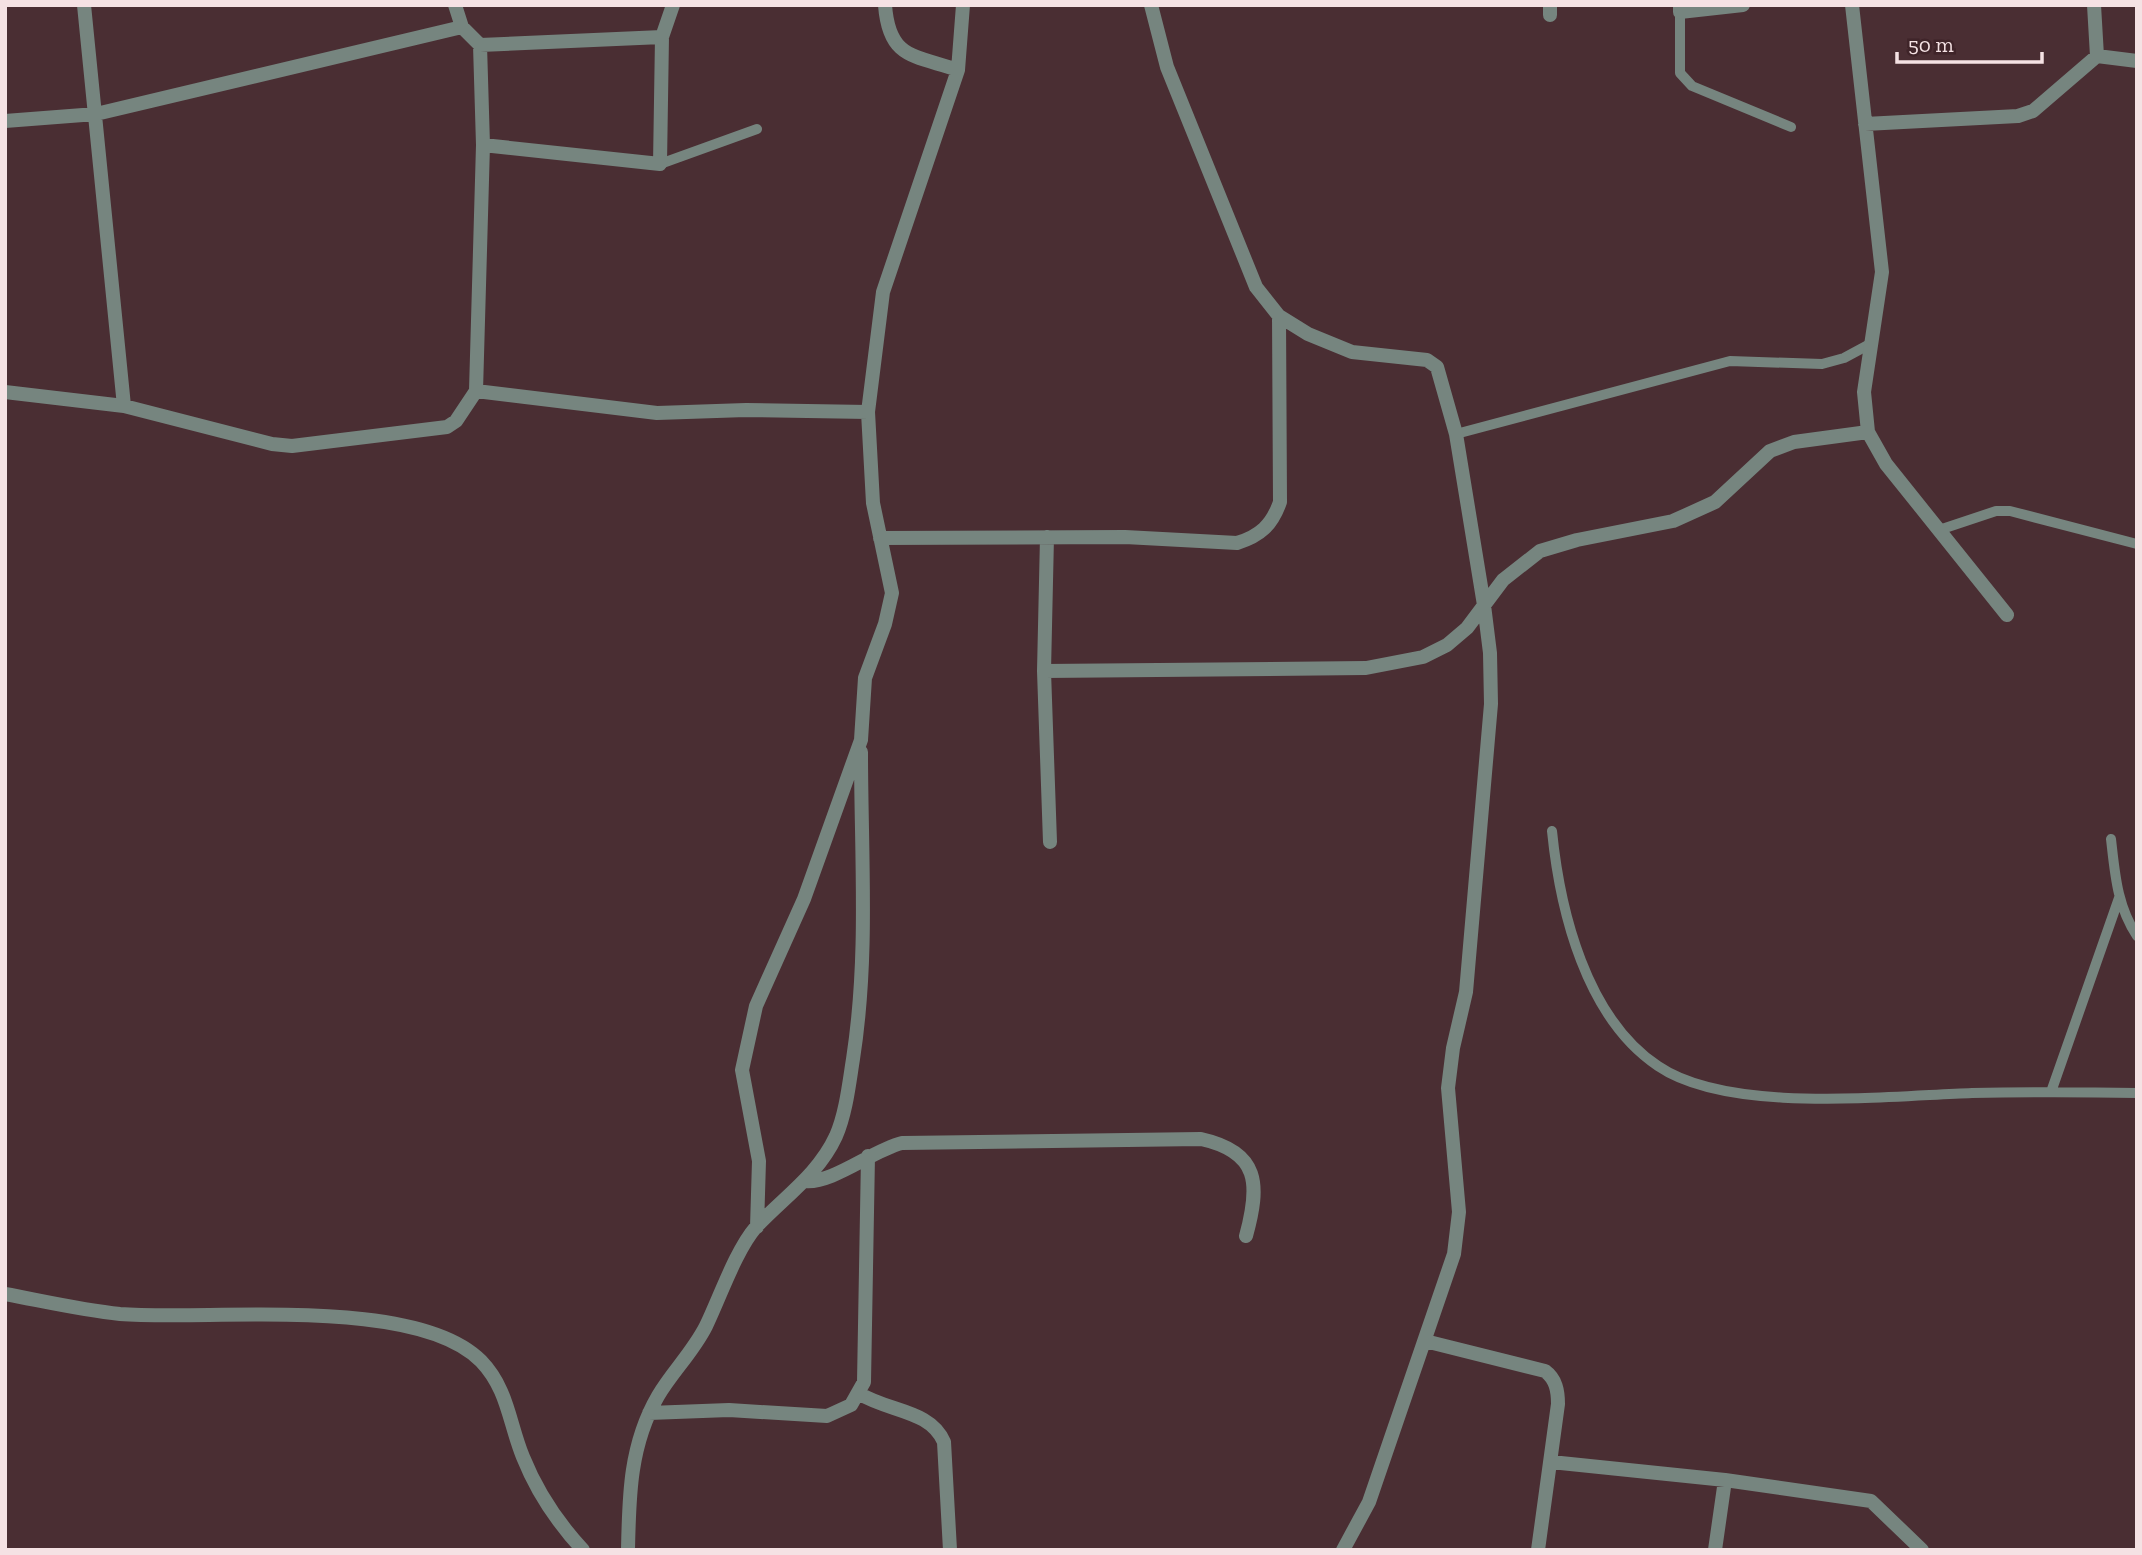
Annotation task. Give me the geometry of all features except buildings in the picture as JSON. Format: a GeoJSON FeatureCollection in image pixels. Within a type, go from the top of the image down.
{"type":"FeatureCollection","features":[{"type":"Feature","properties":{"kind":"street"},"geometry":{"type":"LineString","coordinates":[[84,5],[124,406]]}},
{"type":"Feature","properties":{"kind":"street"},"geometry":{"type":"LineString","coordinates":[[5,391],[124,406],[272,444],[292,446],[447,427],[456,421],[476,391],[483,145],[480,45],[462,27],[455,5]]}},
{"type":"Feature","properties":{"kind":"street"},"geometry":{"type":"LineString","coordinates":[[483,145],[660,164],[662,37],[673,5]]}},
{"type":"Feature","properties":{"kind":"street"},"geometry":{"type":"LineString","coordinates":[[885,5],[889,35],[899,48],[958,70]]}},
{"type":"Feature","properties":{"kind":"street"},"geometry":{"type":"LineString","coordinates":[[628,1550],[629,1499],[634,1458],[649,1413],[693,1350],[744,1245],[757,1227],[805,1181],[827,1154],[837,1133],[856,1038],[865,904],[861,740],[865,678],[885,624],[892,593],[873,503],[868,412],[883,292],[958,70],[962,5]]}},
{"type":"Feature","properties":{"kind":"street"},"geometry":{"type":"LineString","coordinates":[[1151,5],[1167,67],[1256,287],[1279,316],[1308,334],[1352,352],[1427,360],[1442,376],[1456,434],[1485,605],[1490,653],[1489,755],[1466,992],[1452,1048],[1448,1088],[1459,1212],[1454,1254],[1369,1503],[1343,1550]]}},
{"type":"Feature","properties":{"kind":"street"},"geometry":{"type":"LineString","coordinates":[[1680,9],[1743,5]]}},
{"type":"Feature","properties":{"kind":"street"},"geometry":{"type":"LineString","coordinates":[[1852,5],[1882,272],[1880,305],[1870,344],[1864,392],[1868,432],[1886,464],[2007,615]]}},
{"type":"Feature","properties":{"kind":"street"},"geometry":{"type":"LineString","coordinates":[[2094,5],[2097,55]]}},
{"type":"Feature","properties":{"kind":"street"},"geometry":{"type":"LineString","coordinates":[[5,121],[96,114],[462,27]]}},
{"type":"Feature","properties":{"kind":"street"},"geometry":{"type":"LineString","coordinates":[[480,45],[662,37]]}},
{"type":"Feature","properties":{"kind":"street"},"geometry":{"type":"LineString","coordinates":[[1865,124],[2018,116],[2033,111],[2097,55],[2137,61]]}},
{"type":"Feature","properties":{"kind":"street"},"geometry":{"type":"LineString","coordinates":[[880,538],[1125,537],[1237,543],[1252,539],[1265,530],[1275,517],[1280,502],[1279,316]]}},
{"type":"Feature","properties":{"kind":"street"},"geometry":{"type":"LineString","coordinates":[[476,391],[657,413],[746,410],[868,412]]}},
{"type":"Feature","properties":{"kind":"street"},"geometry":{"type":"LineString","coordinates":[[1044,671],[1366,668],[1423,657],[1447,645],[1468,628],[1503,580],[1541,551],[1566,542],[1673,521],[1715,502],[1770,451],[1794,442],[1868,432]]}},
{"type":"Feature","properties":{"kind":"street"},"geometry":{"type":"LineString","coordinates":[[1047,537],[1044,671],[1050,842]]}},
{"type":"Feature","properties":{"kind":"street"},"geometry":{"type":"LineString","coordinates":[[757,1227],[759,1161],[742,1070],[756,1006],[804,899],[861,740]]}},
{"type":"Feature","properties":{"kind":"street"},"geometry":{"type":"LineString","coordinates":[[805,1181],[814,1182],[888,1147],[914,1142],[1201,1139],[1226,1144],[1243,1157],[1253,1176],[1255,1203],[1246,1236]]}},
{"type":"Feature","properties":{"kind":"street"},"geometry":{"type":"LineString","coordinates":[[649,1413],[729,1410],[827,1416],[840,1412],[860,1394],[865,1368],[868,1156]]}},
{"type":"Feature","properties":{"kind":"street"},"geometry":{"type":"LineString","coordinates":[[5,1294],[120,1314],[382,1320],[445,1338],[464,1347],[493,1375],[503,1393],[535,1485],[552,1512],[583,1550]]}},
{"type":"Feature","properties":{"kind":"street"},"geometry":{"type":"LineString","coordinates":[[1425,1341],[1545,1371],[1552,1376],[1558,1391],[1558,1404],[1538,1550]]}},
{"type":"Feature","properties":{"kind":"street"},"geometry":{"type":"LineString","coordinates":[[860,1394],[883,1406],[929,1421],[938,1428],[944,1442],[950,1550]]}},
{"type":"Feature","properties":{"kind":"street"},"geometry":{"type":"LineString","coordinates":[[1551,1462],[1725,1480],[1871,1501],[1922,1550]]}},
{"type":"Feature","properties":{"kind":"street"},"geometry":{"type":"LineString","coordinates":[[1715,1550],[1725,1480]]}},
{"type":"Feature","properties":{"kind":"lane"},"geometry":{"type":"LineString","coordinates":[[1680,9],[1680,73],[1683,80],[1791,127]]}},
{"type":"Feature","properties":{"kind":"lane"},"geometry":{"type":"LineString","coordinates":[[660,164],[757,129]]}},
{"type":"Feature","properties":{"kind":"lane"},"geometry":{"type":"LineString","coordinates":[[1456,434],[1730,361],[1822,364],[1844,358],[1870,344]]}},
{"type":"Feature","properties":{"kind":"lane"},"geometry":{"type":"LineString","coordinates":[[1939,530],[1996,511],[2010,512],[2137,544]]}},
{"type":"Feature","properties":{"kind":"lane"},"geometry":{"type":"LineString","coordinates":[[1552,831],[1557,877],[1573,943],[1600,1000],[1623,1033],[1658,1067],[1694,1082],[1774,1098],[2051,1092],[2137,1093]]}},
{"type":"Feature","properties":{"kind":"lane"},"geometry":{"type":"LineString","coordinates":[[2111,839],[2124,917],[2137,936]]}},
{"type":"Feature","properties":{"kind":"lane"},"geometry":{"type":"LineString","coordinates":[[2051,1092],[2119,898]]}}]}
